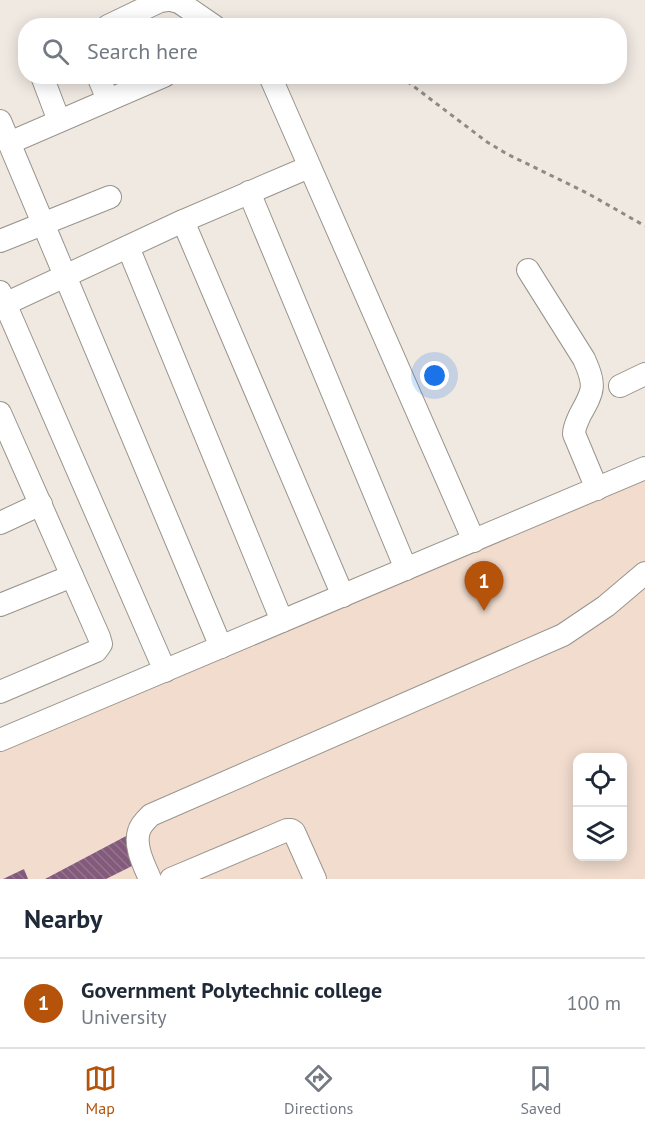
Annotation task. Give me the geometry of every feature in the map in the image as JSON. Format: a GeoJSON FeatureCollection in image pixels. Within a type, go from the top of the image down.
{"type":"FeatureCollection","features":[{"type":"Feature","properties":{"kind":"street"},"geometry":{"type":"LineString","coordinates":[[130,18],[160,1],[169,0],[179,2],[202,18]]}},
{"type":"Feature","properties":{"kind":"street"},"geometry":{"type":"LineString","coordinates":[[45,84],[59,121]]}},
{"type":"Feature","properties":{"kind":"street"},"geometry":{"type":"LineString","coordinates":[[101,84],[108,100]]}},
{"type":"Feature","properties":{"kind":"street"},"geometry":{"type":"LineString","coordinates":[[9,143],[143,84]]}},
{"type":"Feature","properties":{"kind":"street"},"geometry":{"type":"LineString","coordinates":[[273,84],[474,541]]}},
{"type":"Feature","properties":{"kind":"street"},"geometry":{"type":"LineString","coordinates":[[0,121],[221,647]]}},
{"type":"Feature","properties":{"kind":"street"},"geometry":{"type":"LineString","coordinates":[[165,671],[3,298],[64,276],[183,221],[309,167]]}},
{"type":"Feature","properties":{"kind":"street"},"geometry":{"type":"LineString","coordinates":[[249,192],[406,569]]}},
{"type":"Feature","properties":{"kind":"street"},"geometry":{"type":"LineString","coordinates":[[0,241],[110,197]]}},
{"type":"Feature","properties":{"kind":"street"},"geometry":{"type":"LineString","coordinates":[[183,221],[343,596]]}},
{"type":"Feature","properties":{"kind":"street"},"geometry":{"type":"LineString","coordinates":[[128,247],[282,621]]}},
{"type":"Feature","properties":{"kind":"street"},"geometry":{"type":"LineString","coordinates":[[528,270],[584,359],[590,373],[593,386],[591,395],[576,423],[574,434],[597,489]]}},
{"type":"Feature","properties":{"kind":"street"},"geometry":{"type":"LineString","coordinates":[[620,386],[645,374]]}},
{"type":"Feature","properties":{"kind":"street"},"geometry":{"type":"LineString","coordinates":[[0,414],[101,644],[96,651],[0,692]]}},
{"type":"Feature","properties":{"kind":"street"},"geometry":{"type":"LineString","coordinates":[[0,740],[645,468]]}},
{"type":"Feature","properties":{"kind":"street"},"geometry":{"type":"LineString","coordinates":[[0,523],[41,504]]}},
{"type":"Feature","properties":{"kind":"street"},"geometry":{"type":"LineString","coordinates":[[150,879],[138,845],[138,832],[151,815],[563,635],[606,606],[645,573]]}},
{"type":"Feature","properties":{"kind":"street"},"geometry":{"type":"LineString","coordinates":[[0,605],[72,576]]}},
{"type":"Feature","properties":{"kind":"street"},"geometry":{"type":"LineString","coordinates":[[171,879],[208,872],[287,830],[291,830],[296,835],[315,879]]}},
{"type":"Feature","properties":{"kind":"path"},"geometry":{"type":"LineString","coordinates":[[411,84],[487,142],[587,193],[645,226]]}},
{"type":"Feature","properties":{"kind":"shaded area"},"geometry":{"type":"Polygon","coordinates":[[[645,474],[645,879],[0,879],[0,748],[645,474]]]}},
{"type":"Feature","properties":{"kind":"building"},"geometry":{"type":"Polygon","coordinates":[[[128,835],[136,864],[106,879],[45,879],[128,835]]]}},
{"type":"Feature","properties":{"kind":"building"},"geometry":{"type":"Polygon","coordinates":[[[24,869],[28,879],[3,879],[24,869]]]}},
{"type":"Feature","properties":{"kind":"place","name":"Government Polytechnic college"},"geometry":{"type":"Point","coordinates":[484,611]}}]}
